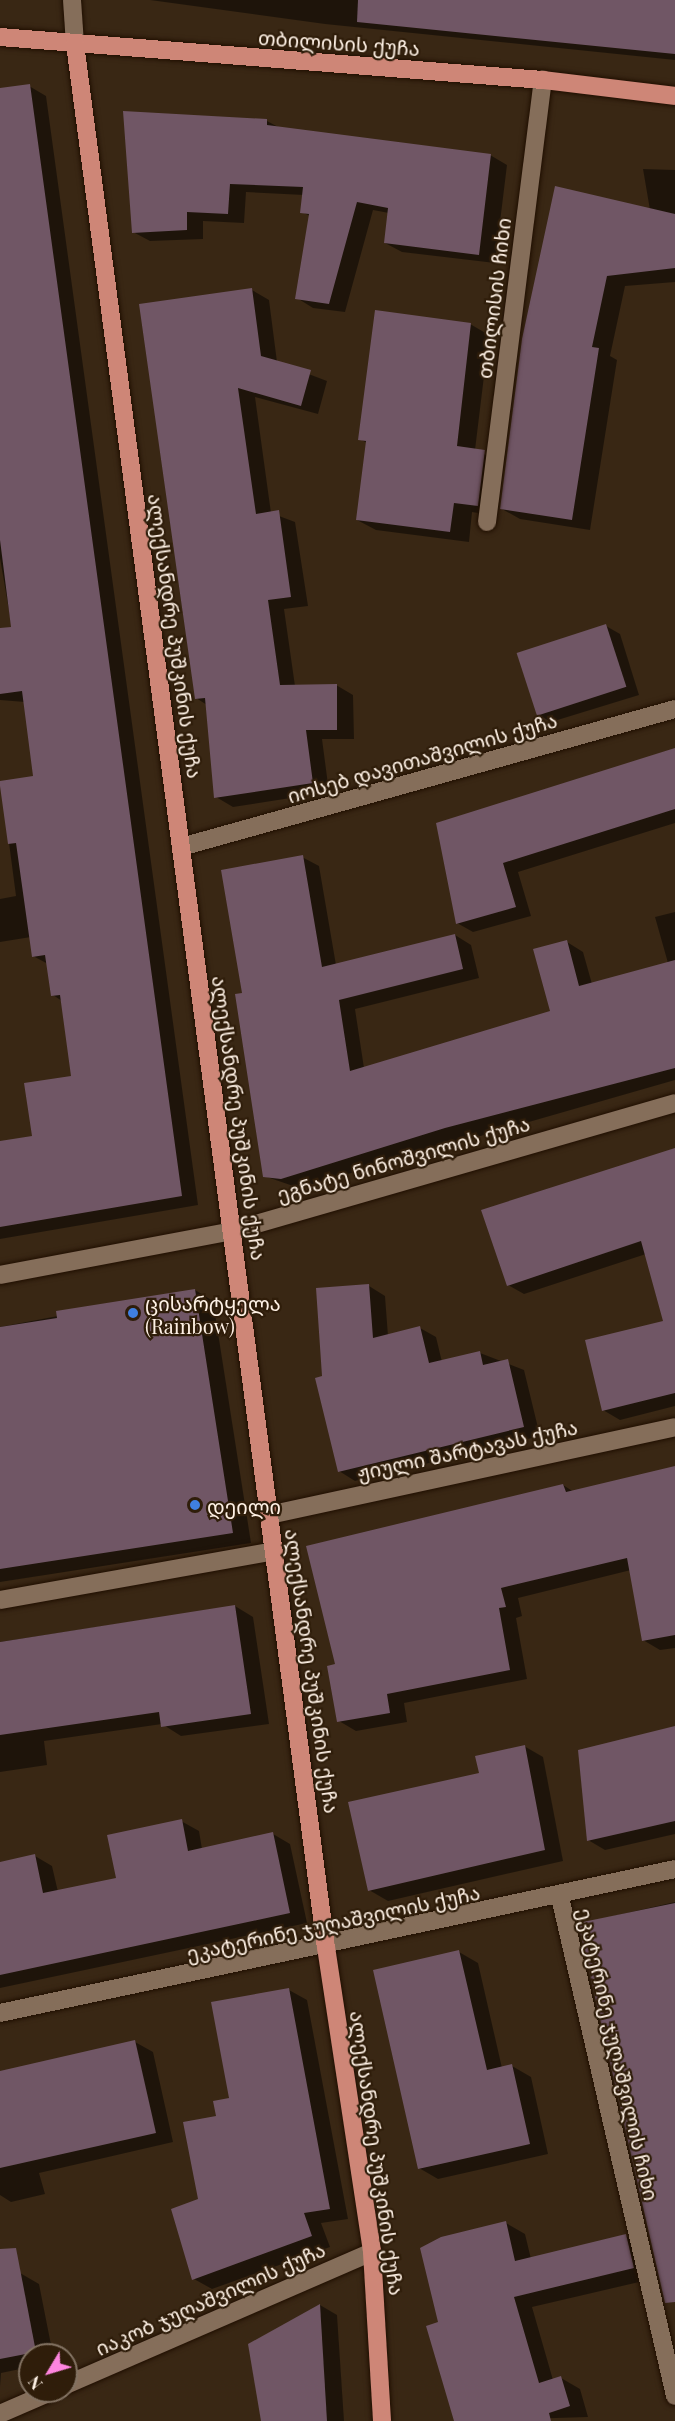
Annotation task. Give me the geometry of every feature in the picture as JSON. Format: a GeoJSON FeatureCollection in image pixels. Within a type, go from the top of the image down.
{"type":"FeatureCollection","features":[{"type":"Feature","properties":{"kind":"main road","name":"თბილისის ქუჩა"},"geometry":{"type":"LineString","coordinates":[[0,37],[543,80],[675,96]]}},
{"type":"Feature","properties":{"kind":"main road","name":"ალექსანდრე პუშკინის ქუჩა"},"geometry":{"type":"LineString","coordinates":[[75,44],[326,1947],[372,2252],[382,2421]]}},
{"type":"Feature","properties":{"kind":"street","name":"ალექსანდრე პუშკინის ქუჩა"},"geometry":{"type":"LineString","coordinates":[[72,0],[75,44]]}},
{"type":"Feature","properties":{"kind":"street","name":"თბილისის ჩიხი"},"geometry":{"type":"LineString","coordinates":[[487,522],[543,80]]}},
{"type":"Feature","properties":{"kind":"street","name":"იოსებ დავითაშვილის ქუჩა"},"geometry":{"type":"LineString","coordinates":[[181,847],[675,710]]}},
{"type":"Feature","properties":{"kind":"street","name":"ეგნატე ნინოშვილის ქუჩა"},"geometry":{"type":"LineString","coordinates":[[0,1275],[232,1231],[675,1102]]}},
{"type":"Feature","properties":{"kind":"street","name":"ჟიული შარტავას ქუჩა"},"geometry":{"type":"LineString","coordinates":[[269,1515],[675,1427]]}},
{"type":"Feature","properties":{"kind":"street"},"geometry":{"type":"LineString","coordinates":[[0,1600],[274,1551]]}},
{"type":"Feature","properties":{"kind":"street","name":"ეკატერინე ჯუღაშვილის ქუჩა"},"geometry":{"type":"LineString","coordinates":[[0,2013],[326,1947],[560,1897],[675,1869]]}},
{"type":"Feature","properties":{"kind":"street","name":"ეკატერინე ჯუღაშვილის ჩიხი"},"geometry":{"type":"LineString","coordinates":[[560,1897],[675,2396]]}},
{"type":"Feature","properties":{"kind":"street","name":"იაკობ ჯუღაშვილის ქუჩა"},"geometry":{"type":"LineString","coordinates":[[78,2380],[372,2252]]}},
{"type":"Feature","properties":{"kind":"street"},"geometry":{"type":"LineString","coordinates":[[0,2414],[25,2403]]}},
{"type":"Feature","properties":{"kind":"building"},"geometry":{"type":"Polygon","coordinates":[[[358,0],[675,0],[675,54],[357,22],[358,0]]]}},
{"type":"Feature","properties":{"kind":"building"},"geometry":{"type":"Polygon","coordinates":[[[30,84],[182,1196],[0,1227],[0,1141],[32,1136],[24,1083],[71,1076],[60,995],[51,996],[45,955],[32,957],[16,843],[8,844],[0,786],[0,781],[33,776],[22,691],[0,694],[0,628],[11,627],[0,540],[0,88],[30,84]]]}},
{"type":"Feature","properties":{"kind":"building"},"geometry":{"type":"Polygon","coordinates":[[[123,111],[267,119],[267,125],[491,154],[479,255],[384,243],[388,208],[357,202],[329,304],[295,299],[309,214],[300,213],[303,187],[230,184],[228,214],[187,212],[187,230],[132,233],[123,111]]]}},
{"type":"Feature","properties":{"kind":"building"},"geometry":{"type":"Polygon","coordinates":[[[555,186],[675,214],[675,268],[607,276],[592,347],[599,348],[572,520],[500,509],[522,339],[555,186]]]}},
{"type":"Feature","properties":{"kind":"building"},"geometry":{"type":"Polygon","coordinates":[[[252,288],[261,356],[311,370],[301,406],[238,388],[256,514],[279,510],[291,597],[268,600],[280,685],[337,684],[337,730],[306,730],[313,783],[214,798],[205,698],[195,699],[139,304],[252,288]]]}},
{"type":"Feature","properties":{"kind":"building"},"geometry":{"type":"Polygon","coordinates":[[[375,310],[471,323],[457,446],[485,450],[478,506],[454,503],[450,532],[356,520],[366,441],[358,440],[375,310]]]}},
{"type":"Feature","properties":{"kind":"building"},"geometry":{"type":"Polygon","coordinates":[[[606,624],[626,687],[537,716],[517,653],[606,624]]]}},
{"type":"Feature","properties":{"kind":"building"},"geometry":{"type":"Polygon","coordinates":[[[675,748],[675,809],[503,863],[516,907],[456,924],[436,823],[675,748]]]}},
{"type":"Feature","properties":{"kind":"building"},"geometry":{"type":"Polygon","coordinates":[[[303,855],[322,967],[455,934],[463,969],[339,1000],[350,1071],[550,1011],[533,949],[567,940],[579,986],[675,960],[675,1068],[445,1128],[281,1179],[263,1177],[235,994],[242,993],[221,870],[303,855]]]}},
{"type":"Feature","properties":{"kind":"building"},"geometry":{"type":"Polygon","coordinates":[[[675,1148],[675,1393],[602,1411],[585,1340],[663,1321],[641,1241],[507,1286],[481,1210],[675,1148]]]}},
{"type":"Feature","properties":{"kind":"building"},"geometry":{"type":"Polygon","coordinates":[[[369,1284],[373,1338],[420,1326],[429,1363],[480,1351],[483,1365],[508,1359],[524,1427],[338,1472],[315,1378],[322,1376],[316,1288],[369,1284]]]}},
{"type":"Feature","properties":{"kind":"building"},"geometry":{"type":"Polygon","coordinates":[[[195,1289],[233,1533],[0,1569],[0,1327],[57,1318],[56,1311],[195,1289]]]}},
{"type":"Feature","properties":{"kind":"building"},"geometry":{"type":"Polygon","coordinates":[[[675,1466],[675,1635],[642,1641],[627,1558],[501,1588],[506,1607],[499,1608],[510,1670],[387,1694],[390,1713],[337,1722],[327,1666],[335,1664],[306,1546],[563,1484],[566,1492],[675,1466]]]}},
{"type":"Feature","properties":{"kind":"building"},"geometry":{"type":"Polygon","coordinates":[[[235,1605],[251,1714],[161,1727],[159,1712],[0,1735],[0,1642],[235,1605]]]}},
{"type":"Feature","properties":{"kind":"building"},"geometry":{"type":"Polygon","coordinates":[[[675,1726],[675,1821],[587,1841],[578,1750],[675,1726]]]}},
{"type":"Feature","properties":{"kind":"building"},"geometry":{"type":"Polygon","coordinates":[[[525,1745],[545,1850],[368,1891],[348,1802],[479,1773],[475,1756],[525,1745]]]}},
{"type":"Feature","properties":{"kind":"building"},"geometry":{"type":"Polygon","coordinates":[[[182,1819],[188,1851],[273,1832],[290,1913],[0,1975],[0,1862],[35,1854],[43,1893],[116,1878],[107,1835],[182,1819]]]}},
{"type":"Feature","properties":{"kind":"building"},"geometry":{"type":"Polygon","coordinates":[[[675,1903],[675,2302],[665,2303],[578,1923],[675,1903]]]}},
{"type":"Feature","properties":{"kind":"building"},"geometry":{"type":"Polygon","coordinates":[[[459,1950],[487,2070],[512,2064],[530,2144],[418,2169],[373,1970],[459,1950]]]}},
{"type":"Feature","properties":{"kind":"building"},"geometry":{"type":"Polygon","coordinates":[[[289,1988],[330,2209],[304,2213],[312,2236],[192,2280],[171,2209],[198,2199],[183,2122],[216,2116],[213,2101],[229,2098],[211,2002],[289,1988]]]}},
{"type":"Feature","properties":{"kind":"building"},"geometry":{"type":"Polygon","coordinates":[[[135,2040],[156,2133],[0,2168],[0,2071],[135,2040]]]}},
{"type":"Feature","properties":{"kind":"building"},"geometry":{"type":"Polygon","coordinates":[[[506,2221],[515,2261],[626,2234],[634,2268],[514,2297],[539,2383],[561,2376],[570,2406],[549,2413],[551,2421],[454,2421],[426,2326],[438,2322],[420,2248],[441,2237],[506,2221]]]}},
{"type":"Feature","properties":{"kind":"building"},"geometry":{"type":"Polygon","coordinates":[[[16,2248],[34,2343],[18,2343],[18,2356],[0,2359],[0,2249],[16,2248]]]}},
{"type":"Feature","properties":{"kind":"building"},"geometry":{"type":"Polygon","coordinates":[[[320,2304],[327,2421],[261,2421],[248,2344],[320,2304]]]}},
{"type":"Feature","properties":{"kind":"place","name":"ცისარტყელა (Rainbow)"},"geometry":{"type":"Point","coordinates":[133,1313]}},
{"type":"Feature","properties":{"kind":"place","name":"დეილი"},"geometry":{"type":"Point","coordinates":[195,1505]}}]}
